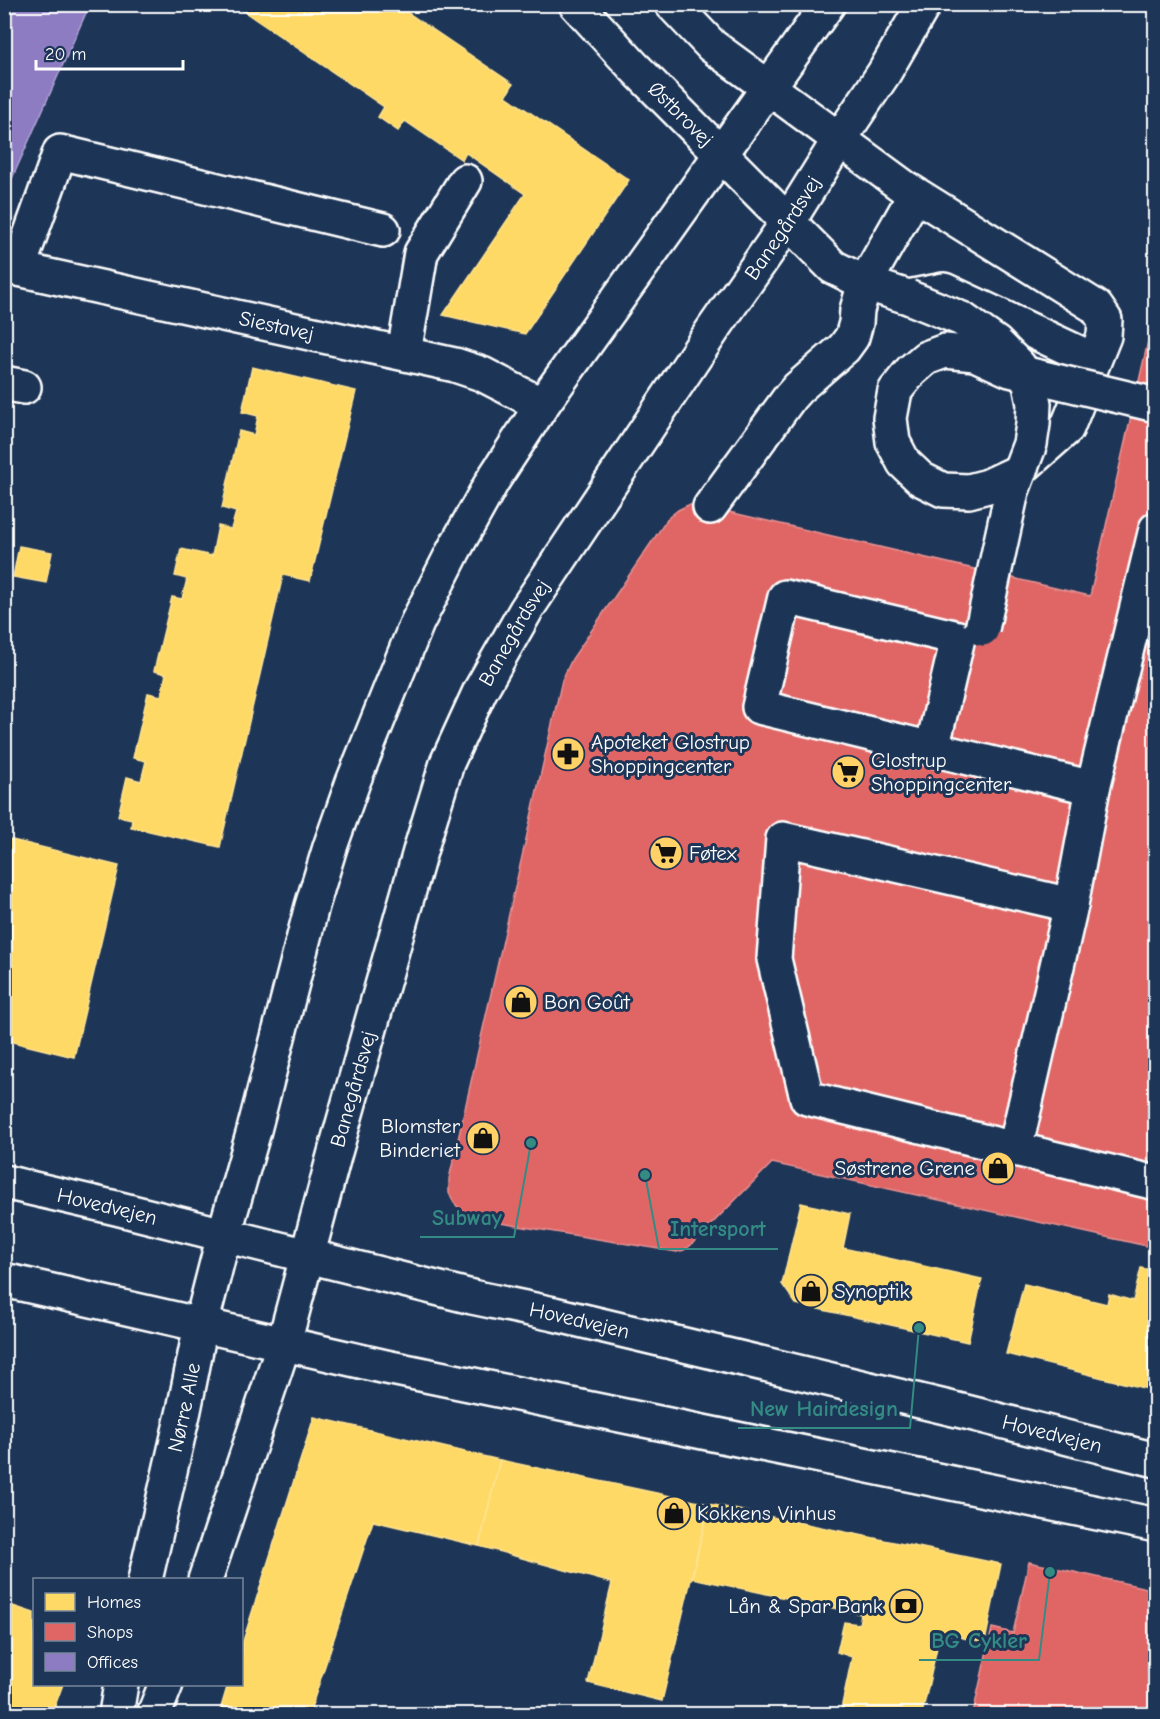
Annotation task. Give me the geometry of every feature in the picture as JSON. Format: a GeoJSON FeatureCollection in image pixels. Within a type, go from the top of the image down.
{"type":"FeatureCollection","features":[{"type":"Feature","properties":{"kind":"street","name":"Østbrovej"},"geometry":{"type":"LineString","coordinates":[[576,4],[634,67],[833,267],[865,283],[908,297],[962,319],[996,343],[1019,366],[1030,384],[1034,404],[1030,444],[1012,491],[982,629],[942,752]]}},
{"type":"Feature","properties":{"kind":"street"},"geometry":{"type":"LineString","coordinates":[[672,4],[712,46],[767,88],[915,195],[1096,307],[1105,320],[1104,336],[1094,360],[1067,428],[1016,473],[988,486],[969,491],[943,490],[921,479],[904,463],[893,442],[890,418],[896,391],[911,371],[926,358],[945,351],[975,354],[1010,370],[1155,405]]}},
{"type":"Feature","properties":{"kind":"street"},"geometry":{"type":"LineString","coordinates":[[224,1235],[253,1134],[312,906],[330,847],[353,782],[417,623],[454,550],[494,480],[542,405],[828,4]]}},
{"type":"Feature","properties":{"kind":"street","name":"Banegårdsvej"},"geometry":{"type":"LineString","coordinates":[[284,1343],[420,848],[447,763],[475,701],[526,610],[712,331],[789,222],[839,140],[884,73],[924,4]]}},
{"type":"Feature","properties":{"kind":"street"},"geometry":{"type":"LineString","coordinates":[[11,268],[60,152],[383,230]]}},
{"type":"Feature","properties":{"kind":"street"},"geometry":{"type":"LineString","coordinates":[[404,353],[421,253],[465,181]]}},
{"type":"Feature","properties":{"kind":"street"},"geometry":{"type":"LineString","coordinates":[[710,507],[790,397],[844,348],[852,337],[865,283],[915,195]]}},
{"type":"Feature","properties":{"kind":"street","name":"Siestavej"},"geometry":{"type":"LineString","coordinates":[[11,268],[455,365],[482,374],[542,405]]}},
{"type":"Feature","properties":{"kind":"street"},"geometry":{"type":"LineString","coordinates":[[908,297],[944,290],[1094,360]]}},
{"type":"Feature","properties":{"kind":"street"},"geometry":{"type":"LineString","coordinates":[[1015,1149],[1071,905],[1093,788],[1155,529]]}},
{"type":"Feature","properties":{"kind":"street"},"geometry":{"type":"LineString","coordinates":[[942,752],[958,638],[785,597],[759,707],[942,752],[1093,788]]}},
{"type":"Feature","properties":{"kind":"street"},"geometry":{"type":"LineString","coordinates":[[1071,905],[783,839],[774,959],[807,1098],[1155,1183]]}},
{"type":"Feature","properties":{"kind":"street","name":"Hovedvejen"},"geometry":{"type":"LineString","coordinates":[[4,1182],[472,1297],[554,1314],[966,1412],[1155,1460]]}},
{"type":"Feature","properties":{"kind":"street","name":"Nørre Alle"},"geometry":{"type":"LineString","coordinates":[[145,1578],[201,1325],[224,1235]]}},
{"type":"Feature","properties":{"kind":"street"},"geometry":{"type":"LineString","coordinates":[[4,1280],[386,1367],[1155,1525]]}},
{"type":"Feature","properties":{"kind":"street"},"geometry":{"type":"LineString","coordinates":[[207,1578],[284,1343]]}},
{"type":"Feature","properties":{"kind":"street"},"geometry":{"type":"LineString","coordinates":[[116,1714],[120,1686]]}},
{"type":"Feature","properties":{"kind":"street"},"geometry":{"type":"LineString","coordinates":[[154,1714],[165,1686]]}},
{"type":"Feature","properties":{"kind":"building: Homes"},"geometry":{"type":"Polygon","coordinates":[[[233,4],[395,4],[513,84],[506,96],[629,180],[525,334],[443,315],[525,194],[466,153],[462,160],[405,121],[398,131],[378,117],[384,107],[233,4]]]}},
{"type":"Feature","properties":{"kind":"building: Homes"},"geometry":{"type":"Polygon","coordinates":[[[252,367],[356,391],[310,581],[283,575],[220,847],[131,827],[132,819],[118,816],[127,777],[141,781],[146,761],[133,758],[148,693],[161,696],[166,674],[154,671],[172,597],[182,599],[187,579],[175,576],[181,549],[212,556],[218,526],[231,529],[236,512],[222,508],[239,431],[254,435],[258,416],[242,412],[252,367]]]}},
{"type":"Feature","properties":{"kind":"building: Homes"},"geometry":{"type":"Polygon","coordinates":[[[19,546],[52,552],[46,583],[13,577],[19,546]]]}},
{"type":"Feature","properties":{"kind":"building: Homes"},"geometry":{"type":"Polygon","coordinates":[[[4,838],[119,866],[74,1057],[4,1040],[4,838]]]}},
{"type":"Feature","properties":{"kind":"building: Homes"},"geometry":{"type":"Polygon","coordinates":[[[801,1203],[850,1214],[843,1248],[982,1279],[968,1342],[796,1304],[782,1284],[801,1203]]]}},
{"type":"Feature","properties":{"kind":"building: Homes"},"geometry":{"type":"Polygon","coordinates":[[[1141,1268],[1156,1271],[1156,1391],[1006,1354],[1024,1284],[1107,1304],[1109,1294],[1133,1301],[1141,1268]]]}},
{"type":"Feature","properties":{"kind":"building: Homes"},"geometry":{"type":"Polygon","coordinates":[[[314,1417],[500,1460],[479,1546],[373,1521],[309,1714],[219,1714],[227,1686],[243,1686],[243,1641],[314,1417]]]}},
{"type":"Feature","properties":{"kind":"building: Homes"},"geometry":{"type":"Polygon","coordinates":[[[500,1460],[709,1504],[662,1701],[588,1683],[612,1583],[479,1546],[500,1460]]]}},
{"type":"Feature","properties":{"kind":"building: Homes"},"geometry":{"type":"Polygon","coordinates":[[[709,1504],[1001,1564],[985,1642],[940,1634],[922,1714],[840,1714],[852,1657],[837,1652],[844,1622],[859,1624],[861,1614],[692,1578],[709,1504]]]}},
{"type":"Feature","properties":{"kind":"building: Homes"},"geometry":{"type":"Polygon","coordinates":[[[4,1603],[33,1613],[33,1686],[62,1686],[52,1714],[4,1714],[4,1603]]]}},
{"type":"Feature","properties":{"kind":"building: Shops","name":"Glostrup Shoppingcenter"},"geometry":{"type":"Polygon","coordinates":[[[1156,306],[1156,1248],[772,1163],[690,1246],[677,1252],[475,1219],[462,1211],[454,1203],[449,1193],[449,1179],[562,680],[572,659],[668,518],[688,505],[699,505],[1090,596],[1156,306]]]}},
{"type":"Feature","properties":{"kind":"building: Shops"},"geometry":{"type":"Polygon","coordinates":[[[1029,1562],[1156,1590],[1156,1714],[973,1714],[992,1628],[1013,1633],[1029,1562]]]}},
{"type":"Feature","properties":{"kind":"building: Offices"},"geometry":{"type":"Polygon","coordinates":[[[4,4],[90,4],[6,192],[4,191],[4,4]]]}},
{"type":"Feature","properties":{"kind":"place","name":"Apoteket Glostrup Shoppingcenter"},"geometry":{"type":"Point","coordinates":[568,754]}},
{"type":"Feature","properties":{"kind":"place","name":"Glostrup Shoppingcenter"},"geometry":{"type":"Point","coordinates":[848,772]}},
{"type":"Feature","properties":{"kind":"place","name":"Føtex"},"geometry":{"type":"Point","coordinates":[666,853]}},
{"type":"Feature","properties":{"kind":"place","name":"Bon Goût"},"geometry":{"type":"Point","coordinates":[521,1002]}},
{"type":"Feature","properties":{"kind":"place","name":"Blomster Binderiet"},"geometry":{"type":"Point","coordinates":[483,1138]}},
{"type":"Feature","properties":{"kind":"place","name":"Subway"},"geometry":{"type":"Point","coordinates":[531,1143]}},
{"type":"Feature","properties":{"kind":"place","name":"Søstrene Grene"},"geometry":{"type":"Point","coordinates":[998,1168]}},
{"type":"Feature","properties":{"kind":"place","name":"Intersport"},"geometry":{"type":"Point","coordinates":[645,1175]}},
{"type":"Feature","properties":{"kind":"place","name":"Synoptik"},"geometry":{"type":"Point","coordinates":[811,1291]}},
{"type":"Feature","properties":{"kind":"place","name":"New Hairdesign"},"geometry":{"type":"Point","coordinates":[919,1328]}},
{"type":"Feature","properties":{"kind":"place","name":"Kokkens Vinhus"},"geometry":{"type":"Point","coordinates":[674,1513]}},
{"type":"Feature","properties":{"kind":"place","name":"BG Cykler"},"geometry":{"type":"Point","coordinates":[1050,1572]}},
{"type":"Feature","properties":{"kind":"place","name":"Lån & Spar Bank"},"geometry":{"type":"Point","coordinates":[906,1606]}}]}
